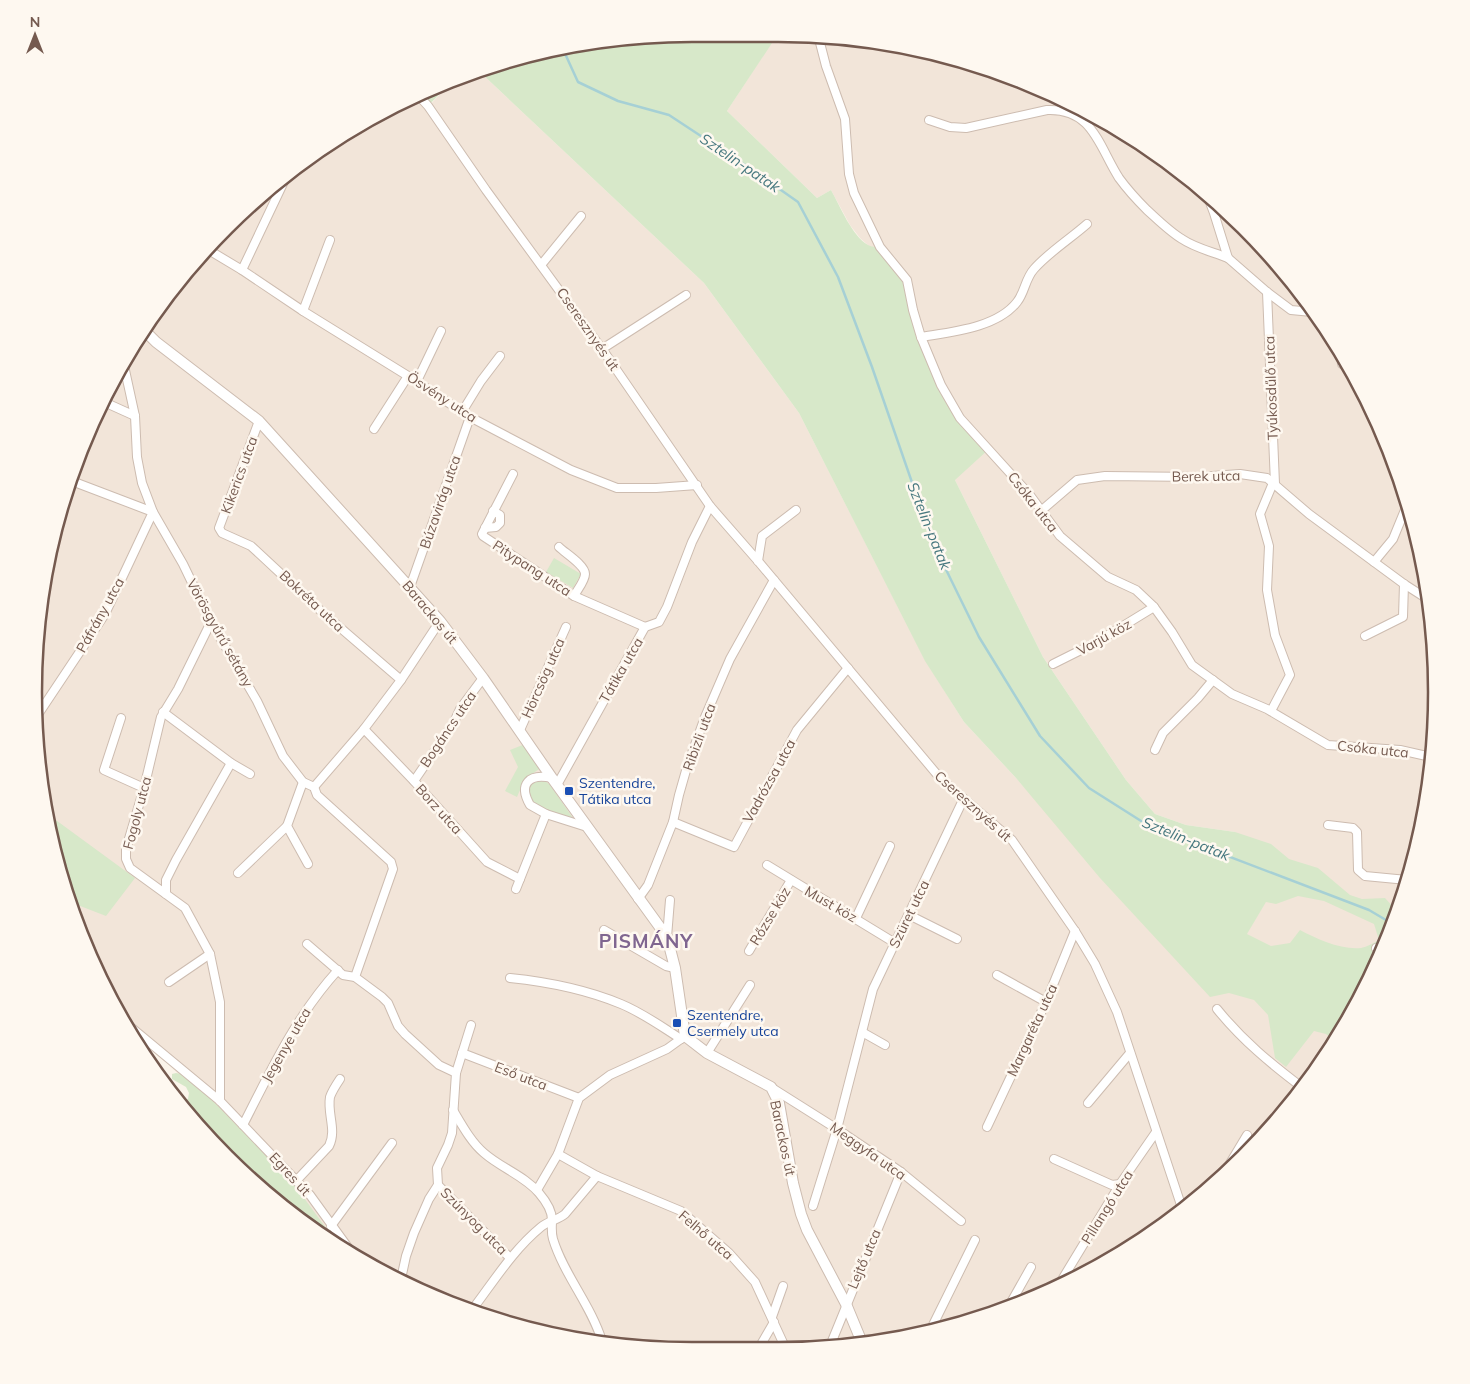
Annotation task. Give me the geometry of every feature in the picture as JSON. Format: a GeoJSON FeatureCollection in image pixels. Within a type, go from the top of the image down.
{"type":"FeatureCollection","features":[{"type":"Feature","properties":{"kind":"street","name":"Csóka utca"},"geometry":{"type":"LineString","coordinates":[[820,44],[845,119],[849,174],[854,193],[880,247],[907,280],[921,337],[941,385],[960,418],[1042,510],[1060,536],[1108,577],[1136,590],[1154,607],[1192,665],[1232,694],[1271,712],[1328,745],[1400,750],[1424,755]]}},
{"type":"Feature","properties":{"kind":"street","name":"Cseresznyés út"},"geometry":{"type":"LineString","coordinates":[[423,101],[602,350],[710,506],[940,778],[963,800],[992,821],[1012,840],[1075,931],[1095,964],[1117,1012],[1180,1201]]}},
{"type":"Feature","properties":{"kind":"street"},"geometry":{"type":"LineString","coordinates":[[929,120],[950,127],[966,128],[1047,110],[1067,112],[1079,118],[1090,126],[1119,178],[1148,210],[1182,239],[1228,258],[1291,310],[1303,311]]}},
{"type":"Feature","properties":{"kind":"street"},"geometry":{"type":"LineString","coordinates":[[242,270],[279,192]]}},
{"type":"Feature","properties":{"kind":"street"},"geometry":{"type":"LineString","coordinates":[[1212,210],[1228,258]]}},
{"type":"Feature","properties":{"kind":"street"},"geometry":{"type":"LineString","coordinates":[[541,264],[581,216]]}},
{"type":"Feature","properties":{"kind":"street"},"geometry":{"type":"LineString","coordinates":[[921,337],[960,331],[1007,312],[1023,292],[1024,286],[1033,270],[1087,224]]}},
{"type":"Feature","properties":{"kind":"street"},"geometry":{"type":"LineString","coordinates":[[303,311],[330,240]]}},
{"type":"Feature","properties":{"kind":"street","name":"Ösvény utca"},"geometry":{"type":"LineString","coordinates":[[214,253],[470,417],[571,470],[617,488],[697,485]]}},
{"type":"Feature","properties":{"kind":"street","name":"Tyúkosdűlő utca"},"geometry":{"type":"LineString","coordinates":[[1267,292],[1274,483],[1260,514],[1269,546],[1267,590],[1275,635],[1290,675],[1271,712]]}},
{"type":"Feature","properties":{"kind":"street"},"geometry":{"type":"LineString","coordinates":[[602,350],[686,295]]}},
{"type":"Feature","properties":{"kind":"street"},"geometry":{"type":"LineString","coordinates":[[416,381],[441,331]]}},
{"type":"Feature","properties":{"kind":"street","name":"Barackos út"},"geometry":{"type":"LineString","coordinates":[[149,335],[259,422],[440,621],[483,678],[554,781],[667,937]]}},
{"type":"Feature","properties":{"kind":"street"},"geometry":{"type":"LineString","coordinates":[[462,412],[481,381],[500,356]]}},
{"type":"Feature","properties":{"kind":"street","name":"Vörösgyűrű sétány"},"geometry":{"type":"LineString","coordinates":[[126,374],[135,416],[137,457],[142,483],[153,512],[211,622],[257,701],[283,756],[303,782],[314,787],[317,794],[391,862],[393,869],[355,977]]}},
{"type":"Feature","properties":{"kind":"street"},"geometry":{"type":"LineString","coordinates":[[374,429],[408,376]]}},
{"type":"Feature","properties":{"kind":"street"},"geometry":{"type":"LineString","coordinates":[[109,404],[135,416]]}},
{"type":"Feature","properties":{"kind":"street","name":"Búzavirág utca"},"geometry":{"type":"LineString","coordinates":[[410,587],[470,417]]}},
{"type":"Feature","properties":{"kind":"street","name":"Kikerics utca"},"geometry":{"type":"LineString","coordinates":[[219,528],[259,422]]}},
{"type":"Feature","properties":{"kind":"street","name":"Pitypang utca"},"geometry":{"type":"LineString","coordinates":[[513,474],[482,534],[574,596],[645,627]]}},
{"type":"Feature","properties":{"kind":"street","name":"Berek utca"},"geometry":{"type":"LineString","coordinates":[[1042,510],[1077,480],[1105,476],[1198,477],[1240,474],[1267,478],[1309,514],[1420,594]]}},
{"type":"Feature","properties":{"kind":"street"},"geometry":{"type":"LineString","coordinates":[[77,483],[153,512]]}},
{"type":"Feature","properties":{"kind":"street","name":"Tátika utca"},"geometry":{"type":"LineString","coordinates":[[554,781],[645,627],[659,622],[667,607],[692,542],[710,506]]}},
{"type":"Feature","properties":{"kind":"street"},"geometry":{"type":"LineString","coordinates":[[758,561],[762,536],[796,510]]}},
{"type":"Feature","properties":{"kind":"street","name":"Páfrány utca"},"geometry":{"type":"LineString","coordinates":[[43,707],[105,614],[153,512]]}},
{"type":"Feature","properties":{"kind":"street"},"geometry":{"type":"LineString","coordinates":[[1374,562],[1393,539],[1403,516]]}},
{"type":"Feature","properties":{"kind":"street","name":"Bokréta utca"},"geometry":{"type":"LineString","coordinates":[[219,528],[222,533],[251,546],[322,612],[401,680]]}},
{"type":"Feature","properties":{"kind":"street"},"geometry":{"type":"LineString","coordinates":[[559,547],[580,565],[584,571],[584,577],[574,596]]}},
{"type":"Feature","properties":{"kind":"street","name":"Ribizli utca"},"geometry":{"type":"LineString","coordinates":[[638,899],[648,885],[673,822],[687,767],[705,717],[730,659],[774,580]]}},
{"type":"Feature","properties":{"kind":"street"},"geometry":{"type":"LineString","coordinates":[[1366,636],[1403,617],[1404,584]]}},
{"type":"Feature","properties":{"kind":"street","name":"Varjú köz"},"geometry":{"type":"LineString","coordinates":[[1053,664],[1105,638],[1154,607]]}},
{"type":"Feature","properties":{"kind":"street"},"geometry":{"type":"LineString","coordinates":[[314,787],[364,729],[401,680],[440,621]]}},
{"type":"Feature","properties":{"kind":"street","name":"Fogoly utca"},"geometry":{"type":"LineString","coordinates":[[211,622],[178,689],[163,712],[126,849],[126,859],[130,868],[185,908],[210,954],[220,1002],[220,1101]]}},
{"type":"Feature","properties":{"kind":"street","name":"Hörcsög utca"},"geometry":{"type":"LineString","coordinates":[[520,730],[566,627]]}},
{"type":"Feature","properties":{"kind":"street","name":"Vadrózsa utca"},"geometry":{"type":"LineString","coordinates":[[673,822],[734,846],[797,730],[848,668]]}},
{"type":"Feature","properties":{"kind":"street","name":"Bogáncs utca"},"geometry":{"type":"LineString","coordinates":[[414,780],[453,724],[460,708],[483,678]]}},
{"type":"Feature","properties":{"kind":"street"},"geometry":{"type":"LineString","coordinates":[[1155,750],[1163,733],[1213,680]]}},
{"type":"Feature","properties":{"kind":"street"},"geometry":{"type":"LineString","coordinates":[[163,712],[231,763],[250,774]]}},
{"type":"Feature","properties":{"kind":"street"},"geometry":{"type":"LineString","coordinates":[[121,718],[104,770],[144,788]]}},
{"type":"Feature","properties":{"kind":"street","name":"Borz utca"},"geometry":{"type":"LineString","coordinates":[[364,729],[414,780],[487,862],[520,879]]}},
{"type":"Feature","properties":{"kind":"street"},"geometry":{"type":"LineString","coordinates":[[166,894],[166,880],[231,763]]}},
{"type":"Feature","properties":{"kind":"street"},"geometry":{"type":"LineString","coordinates":[[554,781],[539,776],[534,777],[526,788],[526,797],[530,805],[546,814],[587,827]]}},
{"type":"Feature","properties":{"kind":"street"},"geometry":{"type":"LineString","coordinates":[[238,873],[287,826],[303,782]]}},
{"type":"Feature","properties":{"kind":"street","name":"Szüret utca"},"geometry":{"type":"LineString","coordinates":[[813,1206],[837,1129],[873,990],[963,800]]}},
{"type":"Feature","properties":{"kind":"street"},"geometry":{"type":"LineString","coordinates":[[516,889],[546,814]]}},
{"type":"Feature","properties":{"kind":"street"},"geometry":{"type":"LineString","coordinates":[[1328,825],[1353,828],[1355,830],[1358,870],[1365,876],[1399,879]]}},
{"type":"Feature","properties":{"kind":"street"},"geometry":{"type":"LineString","coordinates":[[287,826],[308,864]]}},
{"type":"Feature","properties":{"kind":"street"},"geometry":{"type":"LineString","coordinates":[[856,918],[890,846]]}},
{"type":"Feature","properties":{"kind":"street","name":"Must köz"},"geometry":{"type":"LineString","coordinates":[[767,865],[895,943]]}},
{"type":"Feature","properties":{"kind":"street","name":"Rőzse köz"},"geometry":{"type":"LineString","coordinates":[[749,951],[791,880]]}},
{"type":"Feature","properties":{"kind":"street","name":"Barackos út"},"geometry":{"type":"LineString","coordinates":[[670,900],[667,937],[675,968],[683,1037],[771,1088],[779,1103],[793,1183],[801,1214],[807,1230],[846,1304],[859,1336]]}},
{"type":"Feature","properties":{"kind":"street"},"geometry":{"type":"LineString","coordinates":[[909,915],[957,939]]}},
{"type":"Feature","properties":{"kind":"street"},"geometry":{"type":"LineString","coordinates":[[604,930],[666,966],[675,968]]}},
{"type":"Feature","properties":{"kind":"street","name":"Margaréta utca"},"geometry":{"type":"LineString","coordinates":[[987,1127],[1046,1002],[1075,931]]}},
{"type":"Feature","properties":{"kind":"street"},"geometry":{"type":"LineString","coordinates":[[307,944],[343,975],[355,977],[382,997],[388,1003],[398,1026],[411,1040],[439,1065],[456,1073]]}},
{"type":"Feature","properties":{"kind":"street"},"geometry":{"type":"LineString","coordinates":[[169,982],[210,954]]}},
{"type":"Feature","properties":{"kind":"street","name":"Jegenye utca"},"geometry":{"type":"LineString","coordinates":[[243,1124],[292,1031],[308,1006],[338,970]]}},
{"type":"Feature","properties":{"kind":"street"},"geometry":{"type":"LineString","coordinates":[[997,975],[1046,1002]]}},
{"type":"Feature","properties":{"kind":"street"},"geometry":{"type":"LineString","coordinates":[[510,978],[544,982],[582,990],[622,1004],[683,1037],[659,1054],[610,1075],[579,1098],[558,1154],[537,1190]]}},
{"type":"Feature","properties":{"kind":"street"},"geometry":{"type":"LineString","coordinates":[[707,1052],[750,985]]}},
{"type":"Feature","properties":{"kind":"street"},"geometry":{"type":"LineString","coordinates":[[1217,1009],[1261,1057],[1296,1083]]}},
{"type":"Feature","properties":{"kind":"street"},"geometry":{"type":"LineString","coordinates":[[402,1273],[414,1233],[428,1199],[438,1184],[436,1168],[452,1133],[456,1073],[471,1025]]}},
{"type":"Feature","properties":{"kind":"street"},"geometry":{"type":"LineString","coordinates":[[862,1032],[885,1045]]}},
{"type":"Feature","properties":{"kind":"street","name":"Egres út"},"geometry":{"type":"LineString","coordinates":[[142,1036],[220,1101],[243,1124],[310,1195],[340,1237]]}},
{"type":"Feature","properties":{"kind":"street","name":"Eső utca"},"geometry":{"type":"LineString","coordinates":[[462,1053],[579,1098]]}},
{"type":"Feature","properties":{"kind":"street"},"geometry":{"type":"LineString","coordinates":[[1088,1103],[1130,1053]]}},
{"type":"Feature","properties":{"kind":"street"},"geometry":{"type":"LineString","coordinates":[[296,1181],[331,1142],[333,1131],[330,1099],[340,1079]]}},
{"type":"Feature","properties":{"kind":"street","name":"Meggyfa utca"},"geometry":{"type":"LineString","coordinates":[[771,1088],[901,1172],[961,1221]]}},
{"type":"Feature","properties":{"kind":"street"},"geometry":{"type":"LineString","coordinates":[[453,1110],[464,1129],[484,1153],[537,1190],[546,1202],[552,1221],[551,1227],[556,1246],[599,1335]]}},
{"type":"Feature","properties":{"kind":"street","name":"Pillangó utca"},"geometry":{"type":"LineString","coordinates":[[1066,1275],[1120,1184],[1156,1132]]}},
{"type":"Feature","properties":{"kind":"street"},"geometry":{"type":"LineString","coordinates":[[1238,1150],[1247,1135]]}},
{"type":"Feature","properties":{"kind":"street"},"geometry":{"type":"LineString","coordinates":[[331,1226],[392,1143]]}},
{"type":"Feature","properties":{"kind":"street","name":"Felhő utca"},"geometry":{"type":"LineString","coordinates":[[558,1154],[597,1176],[681,1210],[743,1267],[755,1282],[783,1342]]}},
{"type":"Feature","properties":{"kind":"street"},"geometry":{"type":"LineString","coordinates":[[1054,1160],[1112,1184],[1120,1184]]}},
{"type":"Feature","properties":{"kind":"street","name":"Lejtő utca"},"geometry":{"type":"LineString","coordinates":[[833,1339],[901,1172]]}},
{"type":"Feature","properties":{"kind":"street"},"geometry":{"type":"LineString","coordinates":[[476,1304],[510,1258],[543,1226],[565,1214],[597,1176]]}},
{"type":"Feature","properties":{"kind":"street","name":"Szúnyog utca"},"geometry":{"type":"LineString","coordinates":[[438,1184],[510,1258]]}},
{"type":"Feature","properties":{"kind":"street"},"geometry":{"type":"LineString","coordinates":[[935,1322],[975,1240]]}},
{"type":"Feature","properties":{"kind":"street"},"geometry":{"type":"LineString","coordinates":[[1014,1297],[1031,1267]]}},
{"type":"Feature","properties":{"kind":"street"},"geometry":{"type":"LineString","coordinates":[[762,1342],[773,1320],[783,1286]]}},
{"type":"Feature","properties":{"kind":"shaded area"},"geometry":{"type":"Polygon","coordinates":[[[772,42],[863,48],[905,55],[946,65],[987,77],[1027,92],[1065,109],[1139,152],[1206,204],[1237,233],[1266,264],[1318,331],[1361,405],[1378,443],[1393,483],[1405,524],[1415,565],[1422,607],[1428,692],[1426,734],[1422,777],[1415,819],[1405,860],[1393,901],[1361,979],[1318,1053],[1293,1087],[1237,1151],[1206,1180],[1139,1232],[1103,1254],[1065,1275],[987,1307],[905,1329],[863,1336],[778,1342],[692,1342],[607,1336],[565,1329],[483,1307],[443,1292],[405,1275],[331,1232],[260,1152],[146,1043],[109,979],[77,901],[55,819],[48,777],[42,692],[48,607],[55,565],[77,483],[92,443],[109,405],[152,331],[204,264],[233,233],[297,177],[331,152],[405,109],[425,100],[429,106],[441,93],[485,76],[704,283],[799,413],[925,660],[964,722],[1210,996],[1266,901],[1235,832],[1186,825],[1155,814],[1126,780],[1043,657],[955,480],[960,418],[870,247],[850,225],[831,190],[817,198],[727,111],[772,42]]]}},
{"type":"Feature","properties":{"kind":"green space"},"geometry":{"type":"Polygon","coordinates":[[[692,42],[773,42],[727,111],[817,198],[831,190],[847,220],[862,241],[872,247],[880,247],[902,272],[921,337],[960,418],[989,449],[955,480],[1043,657],[1126,780],[1155,814],[1186,825],[1235,832],[1271,844],[1289,859],[1318,868],[1350,895],[1362,899],[1385,898],[1391,905],[1379,939],[1374,924],[1324,901],[1298,896],[1276,904],[1266,902],[1247,934],[1271,946],[1290,943],[1300,930],[1337,946],[1361,948],[1378,940],[1361,979],[1328,1036],[1314,1031],[1286,1067],[1275,1058],[1268,1015],[1254,1000],[1229,993],[1210,997],[1100,878],[1016,778],[964,722],[925,661],[799,413],[704,283],[485,76],[565,55],[607,48],[692,42]]]}},
{"type":"Feature","properties":{"kind":"green space"},"geometry":{"type":"Polygon","coordinates":[[[440,93],[428,106],[424,100],[440,93]]]}},
{"type":"Feature","properties":{"kind":"green space"},"geometry":{"type":"Polygon","coordinates":[[[554,558],[581,574],[573,588],[546,572],[554,558]]]}},
{"type":"Feature","properties":{"kind":"green space"},"geometry":{"type":"Polygon","coordinates":[[[525,744],[541,768],[526,780],[517,797],[505,791],[518,767],[510,750],[525,744]]]}},
{"type":"Feature","properties":{"kind":"green space"},"geometry":{"type":"Polygon","coordinates":[[[537,780],[545,781],[550,785],[575,821],[543,810],[532,803],[528,790],[531,783],[537,780]]]}},
{"type":"Feature","properties":{"kind":"green space"},"geometry":{"type":"Polygon","coordinates":[[[55,820],[135,878],[106,916],[79,905],[55,820]]]}},
{"type":"Feature","properties":{"kind":"green space"},"geometry":{"type":"Polygon","coordinates":[[[172,1074],[181,1074],[211,1099],[293,1183],[327,1229],[264,1180],[233,1151],[187,1099],[189,1093],[186,1087],[172,1079],[172,1074]]]}},
{"type":"Feature","properties":{"kind":"waterway","name":"Sztelin-patak"},"geometry":{"type":"LineString","coordinates":[[566,55],[578,82],[618,101],[669,115],[798,202],[838,277],[872,367],[933,543],[979,637],[1040,736],[1089,788],[1149,826],[1369,910],[1386,920]]}},
{"type":"Feature","properties":{"kind":"place","name":"Szentendre, Tátika utca"},"geometry":{"type":"Point","coordinates":[569,791]}},
{"type":"Feature","properties":{"kind":"place","name":"Szentendre, Csermely utca"},"geometry":{"type":"Point","coordinates":[677,1023]}},
{"type":"Feature","properties":{"kind":"district","name":"PISMÁNY"},"geometry":{"type":"Point","coordinates":[646,941]}}]}
